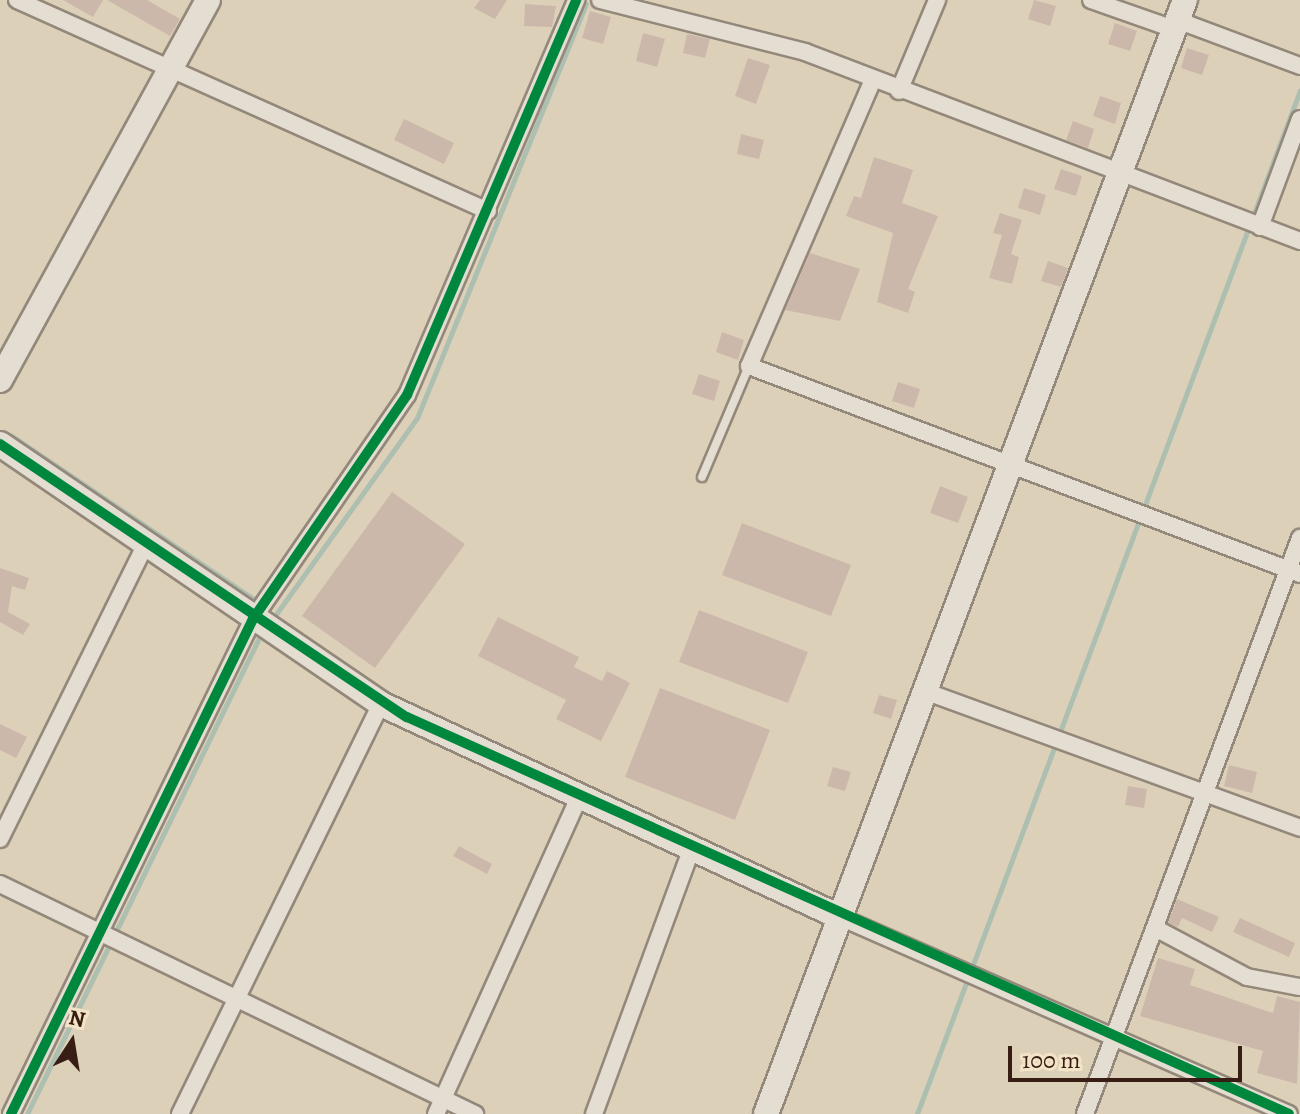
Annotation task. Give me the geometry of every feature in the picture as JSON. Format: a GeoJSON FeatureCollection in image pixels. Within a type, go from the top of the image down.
{"type":"FeatureCollection","features":[{"type":"Feature","properties":{"kind":"street"},"geometry":{"type":"LineString","coordinates":[[17,0],[488,211]]}},
{"type":"Feature","properties":{"kind":"street"},"geometry":{"type":"LineString","coordinates":[[0,380],[173,71],[208,0]]}},
{"type":"Feature","properties":{"kind":"street"},"geometry":{"type":"LineString","coordinates":[[11,1114],[253,619],[407,395],[576,0]]}},
{"type":"Feature","properties":{"kind":"street"},"geometry":{"type":"LineString","coordinates":[[600,0],[805,52],[872,82],[1300,241]]}},
{"type":"Feature","properties":{"kind":"street"},"geometry":{"type":"LineString","coordinates":[[899,91],[937,0]]}},
{"type":"Feature","properties":{"kind":"street"},"geometry":{"type":"LineString","coordinates":[[1091,0],[1179,16],[1300,66]]}},
{"type":"Feature","properties":{"kind":"street"},"geometry":{"type":"LineString","coordinates":[[766,1114],[1179,16]]}},
{"type":"Feature","properties":{"kind":"street"},"geometry":{"type":"LineString","coordinates":[[872,82],[749,366],[1294,571]]}},
{"type":"Feature","properties":{"kind":"street"},"geometry":{"type":"LineString","coordinates":[[1255,225],[1300,119]]}},
{"type":"Feature","properties":{"kind":"street"},"geometry":{"type":"LineString","coordinates":[[0,444],[145,546],[381,704],[691,850],[1289,1114]]}},
{"type":"Feature","properties":{"kind":"street"},"geometry":{"type":"LineString","coordinates":[[1085,1114],[1294,571],[1300,538]]}},
{"type":"Feature","properties":{"kind":"street"},"geometry":{"type":"LineString","coordinates":[[0,839],[145,546]]}},
{"type":"Feature","properties":{"kind":"street"},"geometry":{"type":"LineString","coordinates":[[927,692],[1058,737],[1300,828]]}},
{"type":"Feature","properties":{"kind":"street"},"geometry":{"type":"LineString","coordinates":[[180,1114],[381,704]]}},
{"type":"Feature","properties":{"kind":"street"},"geometry":{"type":"LineString","coordinates":[[439,1108],[579,797]]}},
{"type":"Feature","properties":{"kind":"street"},"geometry":{"type":"LineString","coordinates":[[594,1114],[691,850]]}},
{"type":"Feature","properties":{"kind":"street"},"geometry":{"type":"LineString","coordinates":[[0,884],[238,999],[439,1108],[475,1114]]}},
{"type":"Feature","properties":{"kind":"street"},"geometry":{"type":"LineString","coordinates":[[1157,929],[1247,977],[1300,987]]}},
{"type":"Feature","properties":{"kind":"lane"},"geometry":{"type":"LineString","coordinates":[[702,477],[749,366]]}},
{"type":"Feature","properties":{"kind":"building"},"geometry":{"type":"Polygon","coordinates":[[[63,0],[103,0],[93,17],[63,0]]]}},
{"type":"Feature","properties":{"kind":"building"},"geometry":{"type":"Polygon","coordinates":[[[107,0],[147,0],[180,19],[170,36],[107,0]]]}},
{"type":"Feature","properties":{"kind":"building"},"geometry":{"type":"Polygon","coordinates":[[[480,0],[507,0],[495,19],[474,8],[480,0]]]}},
{"type":"Feature","properties":{"kind":"building"},"geometry":{"type":"Polygon","coordinates":[[[1034,0],[1056,6],[1050,26],[1028,19],[1034,0]]]}},
{"type":"Feature","properties":{"kind":"building"},"geometry":{"type":"Polygon","coordinates":[[[525,4],[556,6],[552,27],[524,26],[525,4]]]}},
{"type":"Feature","properties":{"kind":"building"},"geometry":{"type":"Polygon","coordinates":[[[590,11],[611,17],[603,44],[582,38],[590,11]]]}},
{"type":"Feature","properties":{"kind":"building"},"geometry":{"type":"Polygon","coordinates":[[[1115,23],[1137,31],[1130,51],[1108,44],[1115,23]]]}},
{"type":"Feature","properties":{"kind":"building"},"geometry":{"type":"Polygon","coordinates":[[[643,33],[665,39],[657,67],[636,61],[643,33]]]}},
{"type":"Feature","properties":{"kind":"building"},"geometry":{"type":"Polygon","coordinates":[[[687,34],[710,39],[705,58],[683,53],[687,34]]]}},
{"type":"Feature","properties":{"kind":"building"},"geometry":{"type":"Polygon","coordinates":[[[1187,48],[1209,55],[1202,75],[1181,68],[1187,48]]]}},
{"type":"Feature","properties":{"kind":"building"},"geometry":{"type":"Polygon","coordinates":[[[748,58],[770,65],[756,104],[735,96],[748,58]]]}},
{"type":"Feature","properties":{"kind":"building"},"geometry":{"type":"Polygon","coordinates":[[[1100,96],[1121,103],[1115,124],[1093,116],[1100,96]]]}},
{"type":"Feature","properties":{"kind":"building"},"geometry":{"type":"Polygon","coordinates":[[[404,119],[454,143],[444,164],[394,140],[404,119]]]}},
{"type":"Feature","properties":{"kind":"building"},"geometry":{"type":"Polygon","coordinates":[[[1073,121],[1094,129],[1088,148],[1066,140],[1073,121]]]}},
{"type":"Feature","properties":{"kind":"building"},"geometry":{"type":"Polygon","coordinates":[[[741,134],[764,140],[759,159],[737,154],[741,134]]]}},
{"type":"Feature","properties":{"kind":"building"},"geometry":{"type":"Polygon","coordinates":[[[874,157],[913,170],[902,203],[938,216],[908,289],[915,292],[908,313],[877,302],[893,233],[846,216],[854,196],[861,198],[874,157]]]}},
{"type":"Feature","properties":{"kind":"building"},"geometry":{"type":"Polygon","coordinates":[[[1061,169],[1082,176],[1076,196],[1054,189],[1061,169]]]}},
{"type":"Feature","properties":{"kind":"building"},"geometry":{"type":"Polygon","coordinates":[[[1024,188],[1046,195],[1040,215],[1018,208],[1024,188]]]}},
{"type":"Feature","properties":{"kind":"building"},"geometry":{"type":"Polygon","coordinates":[[[1000,213],[1022,220],[1011,254],[1019,257],[1012,284],[989,278],[1002,235],[993,233],[1000,213]]]}},
{"type":"Feature","properties":{"kind":"building"},"geometry":{"type":"Polygon","coordinates":[[[810,253],[860,269],[840,321],[785,310],[810,253]]]}},
{"type":"Feature","properties":{"kind":"building"},"geometry":{"type":"Polygon","coordinates":[[[1048,261],[1068,268],[1061,287],[1041,281],[1048,261]]]}},
{"type":"Feature","properties":{"kind":"building"},"geometry":{"type":"Polygon","coordinates":[[[722,332],[744,340],[738,360],[716,352],[722,332]]]}},
{"type":"Feature","properties":{"kind":"building"},"geometry":{"type":"Polygon","coordinates":[[[699,374],[720,381],[714,401],[692,394],[699,374]]]}},
{"type":"Feature","properties":{"kind":"building"},"geometry":{"type":"Polygon","coordinates":[[[898,382],[920,389],[914,408],[892,401],[898,382]]]}},
{"type":"Feature","properties":{"kind":"building"},"geometry":{"type":"Polygon","coordinates":[[[940,486],[968,497],[958,523],[930,513],[940,486]]]}},
{"type":"Feature","properties":{"kind":"building"},"geometry":{"type":"Polygon","coordinates":[[[392,492],[465,544],[375,668],[302,616],[392,492]]]}},
{"type":"Feature","properties":{"kind":"building"},"geometry":{"type":"Polygon","coordinates":[[[742,523],[851,565],[831,616],[722,575],[742,523]]]}},
{"type":"Feature","properties":{"kind":"building"},"geometry":{"type":"Polygon","coordinates":[[[0,568],[29,578],[25,590],[12,586],[8,612],[30,624],[23,635],[0,622],[0,568]]]}},
{"type":"Feature","properties":{"kind":"building"},"geometry":{"type":"Polygon","coordinates":[[[699,610],[808,652],[788,703],[679,662],[699,610]]]}},
{"type":"Feature","properties":{"kind":"building"},"geometry":{"type":"Polygon","coordinates":[[[498,617],[579,657],[574,667],[602,681],[607,671],[630,683],[601,741],[556,719],[566,700],[478,656],[498,617]]]}},
{"type":"Feature","properties":{"kind":"building"},"geometry":{"type":"Polygon","coordinates":[[[660,688],[770,730],[735,820],[625,777],[660,688]]]}},
{"type":"Feature","properties":{"kind":"building"},"geometry":{"type":"Polygon","coordinates":[[[879,695],[897,700],[891,719],[873,713],[879,695]]]}},
{"type":"Feature","properties":{"kind":"building"},"geometry":{"type":"Polygon","coordinates":[[[0,724],[27,737],[16,758],[0,750],[0,724]]]}},
{"type":"Feature","properties":{"kind":"building"},"geometry":{"type":"Polygon","coordinates":[[[1229,765],[1257,772],[1252,793],[1224,786],[1229,765]]]}},
{"type":"Feature","properties":{"kind":"building"},"geometry":{"type":"Polygon","coordinates":[[[833,767],[851,772],[845,791],[827,786],[833,767]]]}},
{"type":"Feature","properties":{"kind":"building"},"geometry":{"type":"Polygon","coordinates":[[[1128,786],[1147,789],[1144,808],[1125,805],[1128,786]]]}},
{"type":"Feature","properties":{"kind":"building"},"geometry":{"type":"Polygon","coordinates":[[[459,846],[492,864],[487,874],[453,856],[459,846]]]}},
{"type":"Feature","properties":{"kind":"building"},"geometry":{"type":"Polygon","coordinates":[[[1177,899],[1219,917],[1212,932],[1182,918],[1178,927],[1168,923],[1177,899]]]}},
{"type":"Feature","properties":{"kind":"building"},"geometry":{"type":"Polygon","coordinates":[[[1240,918],[1295,943],[1289,957],[1233,932],[1240,918]]]}},
{"type":"Feature","properties":{"kind":"building"},"geometry":{"type":"Polygon","coordinates":[[[1158,958],[1195,969],[1190,985],[1273,1013],[1277,996],[1300,1002],[1297,1084],[1257,1073],[1263,1051],[1140,1016],[1158,958]]]}},
{"type":"Feature","properties":{"kind":"waterway"},"geometry":{"type":"LineString","coordinates":[[274,617],[417,418],[586,4]]}},
{"type":"Feature","properties":{"kind":"waterway"},"geometry":{"type":"LineString","coordinates":[[917,1114],[1300,90]]}},
{"type":"Feature","properties":{"kind":"waterway"},"geometry":{"type":"LineString","coordinates":[[12,436],[254,599]]}},
{"type":"Feature","properties":{"kind":"waterway"},"geometry":{"type":"LineString","coordinates":[[27,1114],[259,638]]}},
{"type":"Feature","properties":{"kind":"cycle path"},"geometry":{"type":"LineString","coordinates":[[11,1114],[253,619],[407,395],[576,0]]}},
{"type":"Feature","properties":{"kind":"cycle path"},"geometry":{"type":"LineString","coordinates":[[0,444],[407,717],[1289,1114]]}}]}
